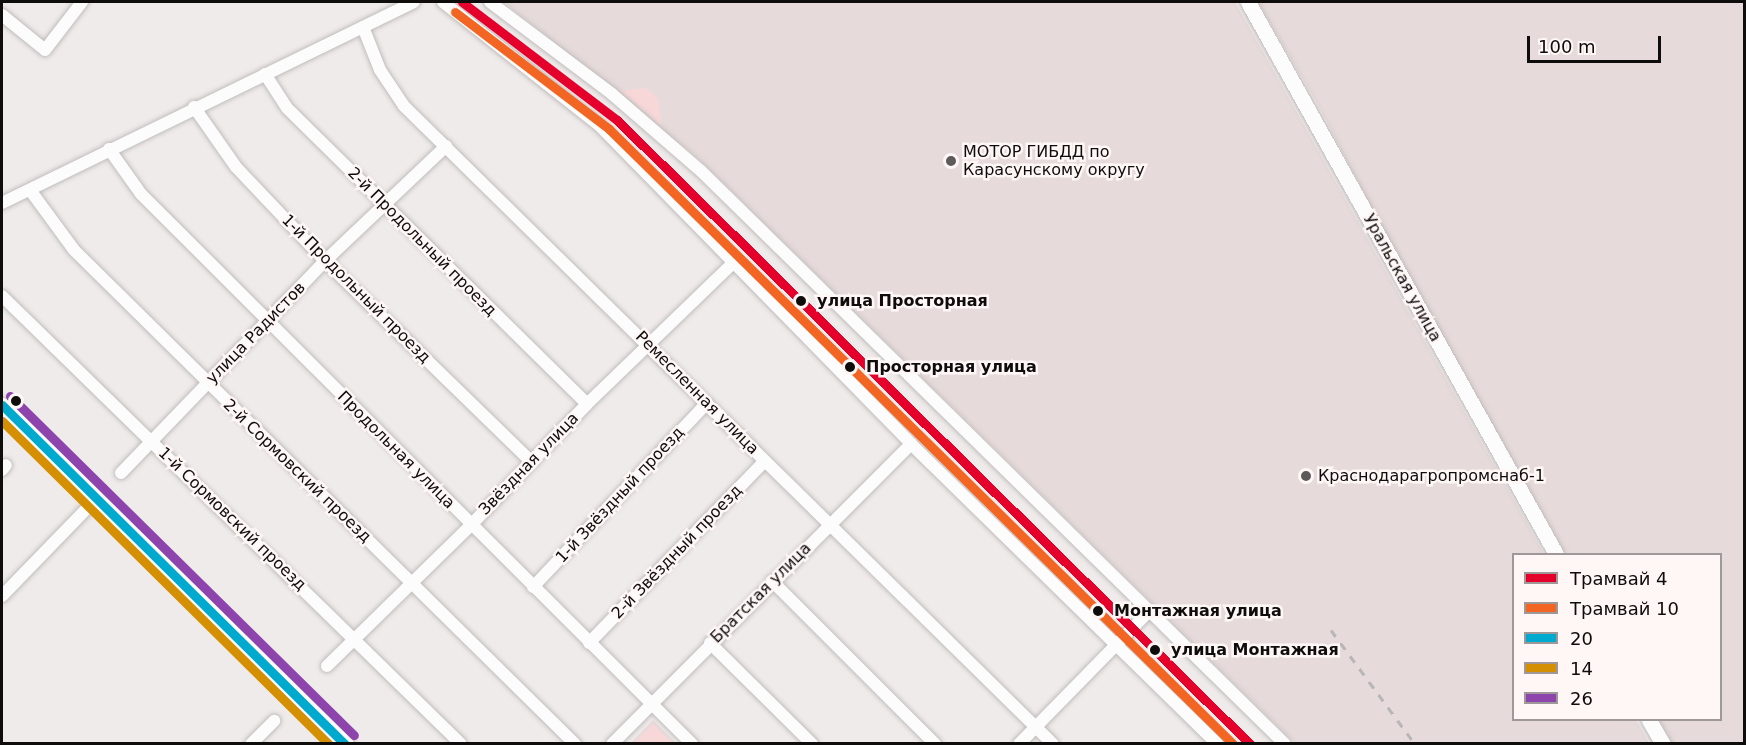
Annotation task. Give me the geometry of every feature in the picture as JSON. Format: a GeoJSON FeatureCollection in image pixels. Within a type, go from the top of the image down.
{"type":"FeatureCollection","features":[{"type":"Feature","properties":{"kind":"main road","name":"Уральская улица"},"geometry":{"type":"LineString","coordinates":[[1246,2],[1553,553]]}},
{"type":"Feature","properties":{"kind":"main road"},"geometry":{"type":"LineString","coordinates":[[2,405],[332,744]]}},
{"type":"Feature","properties":{"kind":"main road"},"geometry":{"type":"LineString","coordinates":[[2,419],[94,502],[346,744]]}},
{"type":"Feature","properties":{"kind":"main road"},"geometry":{"type":"LineString","coordinates":[[1648,721],[1661,744]]}},
{"type":"Feature","properties":{"kind":"street"},"geometry":{"type":"LineString","coordinates":[[2,15],[45,50],[82,2]]}},
{"type":"Feature","properties":{"kind":"street"},"geometry":{"type":"LineString","coordinates":[[2,203],[194,107],[414,2]]}},
{"type":"Feature","properties":{"kind":"street"},"geometry":{"type":"LineString","coordinates":[[443,2],[599,125],[911,444],[1118,643],[1217,744]]}},
{"type":"Feature","properties":{"kind":"street"},"geometry":{"type":"LineString","coordinates":[[490,2],[612,94],[701,171],[1285,744]]}},
{"type":"Feature","properties":{"kind":"street","name":"Ремесленная улица"},"geometry":{"type":"LineString","coordinates":[[363,27],[390,88],[404,106],[1053,744]]}},
{"type":"Feature","properties":{"kind":"street","name":"2-й Продольный проезд"},"geometry":{"type":"LineString","coordinates":[[265,74],[287,108],[586,404]]}},
{"type":"Feature","properties":{"kind":"street","name":"1-й Продольный проезд"},"geometry":{"type":"LineString","coordinates":[[194,107],[236,167],[326,261],[531,461]]}},
{"type":"Feature","properties":{"kind":"street","name":"улица Радистов"},"geometry":{"type":"LineString","coordinates":[[121,473],[326,261],[386,206],[446,146]]}},
{"type":"Feature","properties":{"kind":"street","name":"Продольная улица"},"geometry":{"type":"LineString","coordinates":[[109,149],[141,194],[692,744]]}},
{"type":"Feature","properties":{"kind":"street","name":"2-й Сормовский проезд"},"geometry":{"type":"LineString","coordinates":[[30,190],[74,250],[207,384],[574,744]]}},
{"type":"Feature","properties":{"kind":"street","name":"Звёздная улица"},"geometry":{"type":"LineString","coordinates":[[327,666],[471,525],[586,404],[733,262]]}},
{"type":"Feature","properties":{"kind":"street","name":"1-й Сормовский проезд"},"geometry":{"type":"LineString","coordinates":[[2,296],[461,744]]}},
{"type":"Feature","properties":{"kind":"street","name":"1-й Звёздный проезд"},"geometry":{"type":"LineString","coordinates":[[534,587],[707,403]]}},
{"type":"Feature","properties":{"kind":"street","name":"Братская улица"},"geometry":{"type":"LineString","coordinates":[[612,744],[911,444]]}},
{"type":"Feature","properties":{"kind":"street","name":"2-й Звёздный проезд"},"geometry":{"type":"LineString","coordinates":[[589,643],[765,462]]}},
{"type":"Feature","properties":{"kind":"street"},"geometry":{"type":"LineString","coordinates":[[2,596],[94,502]]}},
{"type":"Feature","properties":{"kind":"street"},"geometry":{"type":"LineString","coordinates":[[772,581],[935,744]]}},
{"type":"Feature","properties":{"kind":"street"},"geometry":{"type":"LineString","coordinates":[[1019,744],[1150,610]]}},
{"type":"Feature","properties":{"kind":"street"},"geometry":{"type":"LineString","coordinates":[[711,643],[812,744]]}},
{"type":"Feature","properties":{"kind":"street"},"geometry":{"type":"LineString","coordinates":[[251,744],[274,721]]}},
{"type":"Feature","properties":{"kind":"shaded area"},"geometry":{"type":"Polygon","coordinates":[[[504,2],[1235,2],[1543,553],[1512,553],[1512,721],[1637,721],[1649,743],[1295,743],[698,158],[504,2]]]}},
{"type":"Feature","properties":{"kind":"shaded area"},"geometry":{"type":"Polygon","coordinates":[[[1258,2],[1744,2],[1744,743],[1667,743],[1655,721],[1722,721],[1722,553],[1562,553],[1378,220],[1317,103],[1258,2]]]}},
{"type":"Feature","properties":{"kind":"shaded area"},"geometry":{"type":"Polygon","coordinates":[[[646,88],[658,98],[662,126],[620,91],[646,88]]]}},
{"type":"Feature","properties":{"kind":"shaded area"},"geometry":{"type":"Polygon","coordinates":[[[653,720],[676,743],[630,744],[653,720]]]}},
{"type":"Feature","properties":{"kind":"shaded area"},"geometry":{"type":"Polygon","coordinates":[[[653,724],[673,743],[634,743],[653,724]]]}},
{"type":"Feature","properties":{"kind":"railway"},"geometry":{"type":"LineString","coordinates":[[1331,630],[1415,744]]}},
{"type":"Feature","properties":{"kind":"tram line","name":"4"},"geometry":{"type":"LineString","coordinates":[[462,2],[617,120],[1250,744]]}},
{"type":"Feature","properties":{"kind":"tram line","name":"10"},"geometry":{"type":"LineString","coordinates":[[455,12],[609,129],[1233,744]]}},
{"type":"Feature","properties":{"kind":"transit line","name":"26"},"geometry":{"type":"LineString","coordinates":[[10,396],[354,735]]}},
{"type":"Feature","properties":{"kind":"transit line","name":"20"},"geometry":{"type":"LineString","coordinates":[[2,405],[345,744]]}},
{"type":"Feature","properties":{"kind":"transit line","name":"14"},"geometry":{"type":"LineString","coordinates":[[2,421],[328,744]]}},
{"type":"Feature","properties":{"kind":"place","name":"МОТОР ГИБДД по Карасунскому округу"},"geometry":{"type":"Point","coordinates":[951,161]}},
{"type":"Feature","properties":{"kind":"place","name":"улица Просторная"},"geometry":{"type":"Point","coordinates":[801,301]}},
{"type":"Feature","properties":{"kind":"place","name":"Просторная улица"},"geometry":{"type":"Point","coordinates":[850,367]}},
{"type":"Feature","properties":{"kind":"place","name":"Краснодарагропромснаб-1"},"geometry":{"type":"Point","coordinates":[1306,476]}},
{"type":"Feature","properties":{"kind":"place","name":"Монтажная улица"},"geometry":{"type":"Point","coordinates":[1098,611]}},
{"type":"Feature","properties":{"kind":"place","name":"улица Монтажная"},"geometry":{"type":"Point","coordinates":[1155,650]}}]}
